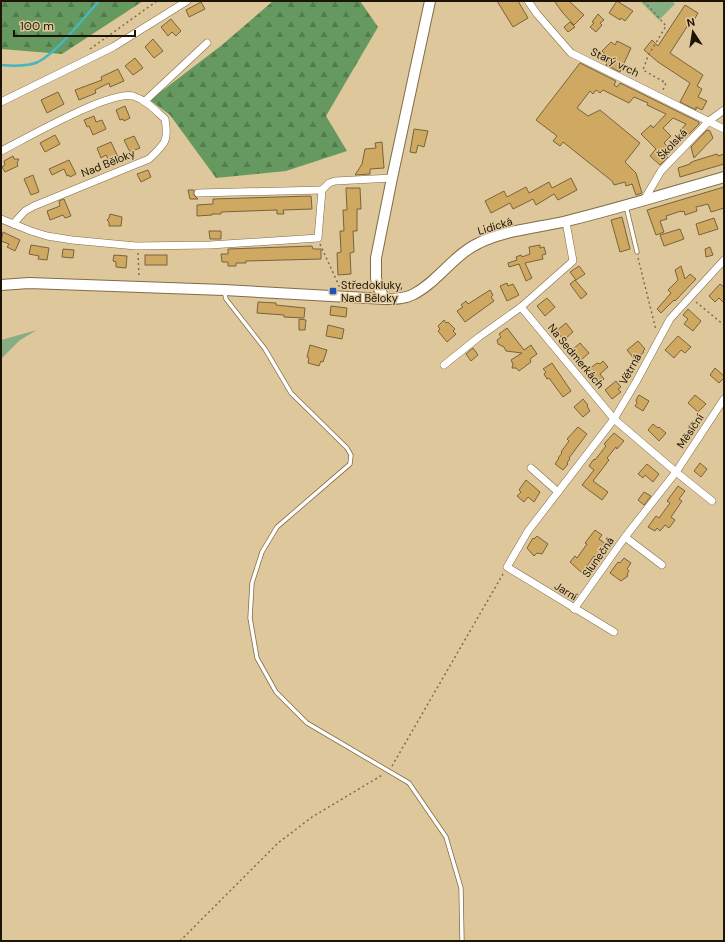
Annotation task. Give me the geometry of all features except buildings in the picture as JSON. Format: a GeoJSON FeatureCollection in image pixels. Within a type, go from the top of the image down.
{"type":"FeatureCollection","features":[{"type":"Feature","properties":{"kind":"street"},"geometry":{"type":"LineString","coordinates":[[1,102],[112,47],[187,1]]}},
{"type":"Feature","properties":{"kind":"street"},"geometry":{"type":"LineString","coordinates":[[385,299],[378,287],[375,270],[392,178],[430,1]]}},
{"type":"Feature","properties":{"kind":"street","name":"Starý vrch"},"geometry":{"type":"LineString","coordinates":[[528,1],[537,14],[571,53],[724,129]]}},
{"type":"Feature","properties":{"kind":"street"},"geometry":{"type":"LineString","coordinates":[[145,101],[207,43]]}},
{"type":"Feature","properties":{"kind":"street","name":"Nad Běloky"},"geometry":{"type":"LineString","coordinates":[[1,151],[73,114],[115,97],[132,96],[145,101],[165,119],[167,133],[163,146],[149,159],[34,206],[25,211],[13,224]]}},
{"type":"Feature","properties":{"kind":"street","name":"Školská"},"geometry":{"type":"LineString","coordinates":[[644,200],[662,172],[709,121],[724,110]]}},
{"type":"Feature","properties":{"kind":"street","name":"Lidická"},"geometry":{"type":"LineString","coordinates":[[1,285],[29,283],[224,290],[385,299],[401,298],[412,295],[463,253],[479,243],[504,235],[566,222],[724,177]]}},
{"type":"Feature","properties":{"kind":"street"},"geometry":{"type":"LineString","coordinates":[[1,219],[47,236],[72,240],[138,246],[210,246],[318,238],[322,190],[329,183],[335,181],[392,178]]}},
{"type":"Feature","properties":{"kind":"street"},"geometry":{"type":"LineString","coordinates":[[198,193],[322,190]]}},
{"type":"Feature","properties":{"kind":"street"},"geometry":{"type":"LineString","coordinates":[[444,365],[479,337],[521,307],[573,260],[566,222]]}},
{"type":"Feature","properties":{"kind":"street","name":"Větrná"},"geometry":{"type":"LineString","coordinates":[[507,567],[528,531],[614,419],[670,319],[724,260]]}},
{"type":"Feature","properties":{"kind":"street","name":"Na Sedmerkách"},"geometry":{"type":"LineString","coordinates":[[521,307],[614,419]]}},
{"type":"Feature","properties":{"kind":"street","name":"Měsíční"},"geometry":{"type":"LineString","coordinates":[[676,472],[723,401]]}},
{"type":"Feature","properties":{"kind":"street"},"geometry":{"type":"LineString","coordinates":[[614,419],[712,501]]}},
{"type":"Feature","properties":{"kind":"street"},"geometry":{"type":"LineString","coordinates":[[531,468],[558,492]]}},
{"type":"Feature","properties":{"kind":"street","name":"Slunečná"},"geometry":{"type":"LineString","coordinates":[[574,609],[625,537],[676,472]]}},
{"type":"Feature","properties":{"kind":"street","name":"Slunečná"},"geometry":{"type":"LineString","coordinates":[[625,537],[662,565]]}},
{"type":"Feature","properties":{"kind":"street","name":"Jarní"},"geometry":{"type":"LineString","coordinates":[[507,567],[614,632]]}},
{"type":"Feature","properties":{"kind":"lane"},"geometry":{"type":"LineString","coordinates":[[626,205],[637,252]]}},
{"type":"Feature","properties":{"kind":"lane"},"geometry":{"type":"LineString","coordinates":[[224,290],[226,299],[265,349],[291,393],[347,448],[351,455],[350,464],[277,527],[262,552],[252,583],[250,618],[257,658],[276,692],[307,723],[409,783],[446,837],[461,888],[462,941]]}},
{"type":"Feature","properties":{"kind":"path"},"geometry":{"type":"LineString","coordinates":[[87,51],[156,1]]}},
{"type":"Feature","properties":{"kind":"path"},"geometry":{"type":"LineString","coordinates":[[644,1],[666,26],[648,56],[643,70],[666,83],[660,97]]}},
{"type":"Feature","properties":{"kind":"path"},"geometry":{"type":"LineString","coordinates":[[318,238],[344,297]]}},
{"type":"Feature","properties":{"kind":"path"},"geometry":{"type":"LineString","coordinates":[[138,246],[139,287]]}},
{"type":"Feature","properties":{"kind":"path"},"geometry":{"type":"LineString","coordinates":[[637,252],[659,340]]}},
{"type":"Feature","properties":{"kind":"path"},"geometry":{"type":"LineString","coordinates":[[690,297],[724,325]]}},
{"type":"Feature","properties":{"kind":"path"},"geometry":{"type":"LineString","coordinates":[[180,941],[278,843],[312,817],[389,771],[507,567]]}},
{"type":"Feature","properties":{"kind":"green space"},"geometry":{"type":"Polygon","coordinates":[[[1,1],[143,1],[62,54],[1,49],[1,1]]]}},
{"type":"Feature","properties":{"kind":"green space"},"geometry":{"type":"Polygon","coordinates":[[[273,1],[360,1],[378,27],[326,116],[347,151],[286,171],[216,178],[170,115],[150,100],[222,45],[273,1]]]}},
{"type":"Feature","properties":{"kind":"green space"},"geometry":{"type":"Polygon","coordinates":[[[640,1],[672,1],[675,4],[659,20],[640,1]]]}},
{"type":"Feature","properties":{"kind":"green space"},"geometry":{"type":"Polygon","coordinates":[[[37,330],[20,340],[1,359],[1,340],[37,330]]]}},
{"type":"Feature","properties":{"kind":"waterway"},"geometry":{"type":"LineString","coordinates":[[1,65],[29,65],[46,57],[62,43],[99,1]]}},
{"type":"Feature","properties":{"kind":"place","name":"Středokluky, Nad Běloky"},"geometry":{"type":"Point","coordinates":[333,291]}}]}
